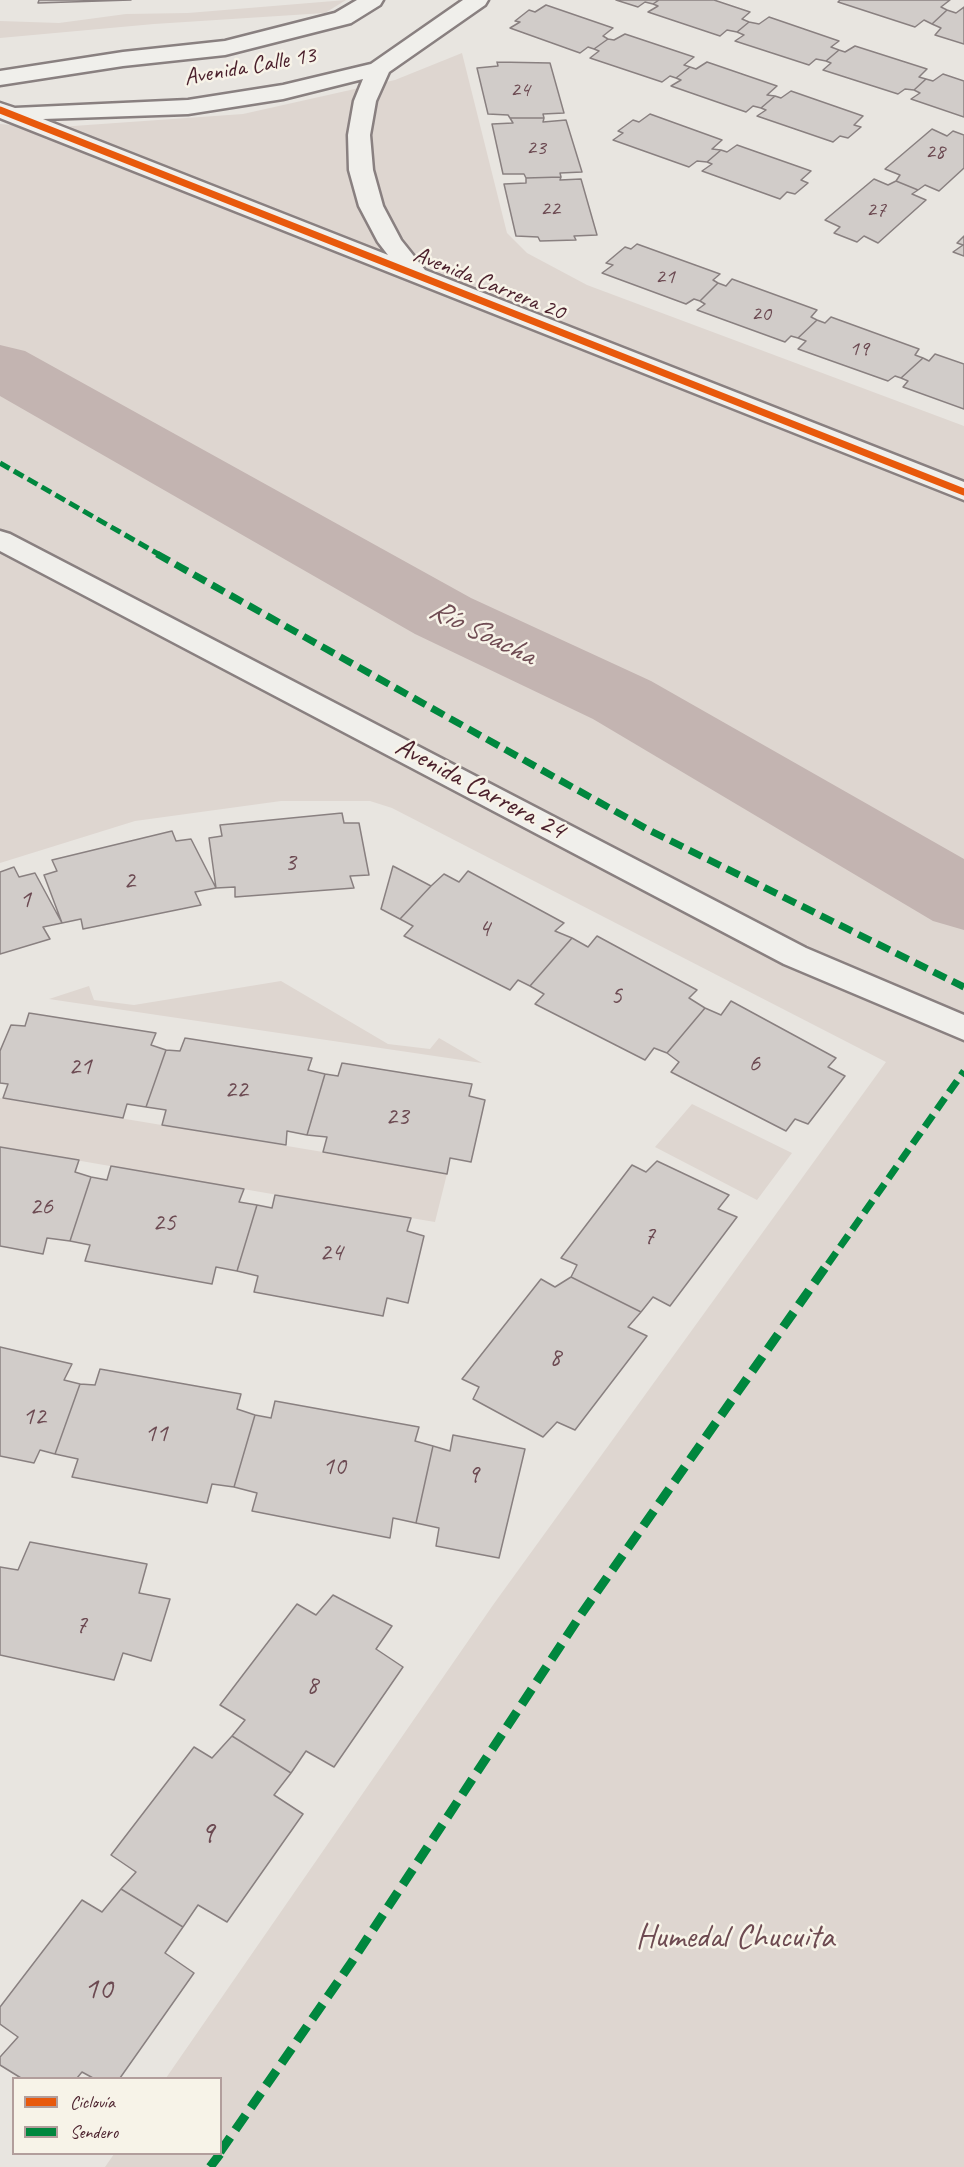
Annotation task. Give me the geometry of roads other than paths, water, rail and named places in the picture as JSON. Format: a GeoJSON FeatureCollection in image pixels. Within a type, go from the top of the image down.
{"type":"FeatureCollection","features":[{"type":"Feature","properties":{"kind":"street","name":"Avenida Calle 13"},"geometry":{"type":"LineString","coordinates":[[0,78],[123,59],[225,48],[343,18],[372,0]]}},
{"type":"Feature","properties":{"kind":"street","name":"Avenida Calle 13"},"geometry":{"type":"LineString","coordinates":[[5,112],[188,107],[283,92],[379,69],[477,0]]}},
{"type":"Feature","properties":{"kind":"street"},"geometry":{"type":"LineString","coordinates":[[9,56],[123,59]]}},
{"type":"Feature","properties":{"kind":"street","name":"Avenida Carrera 20"},"geometry":{"type":"LineString","coordinates":[[379,69],[365,101],[359,135],[361,170],[371,206],[390,242],[418,277]]}},
{"type":"Feature","properties":{"kind":"street","name":"Avenida Carrera 20"},"geometry":{"type":"LineString","coordinates":[[5,112],[964,492]]}},
{"type":"Feature","properties":{"kind":"street","name":"Avenida Carrera 24"},"geometry":{"type":"LineString","coordinates":[[0,540],[795,956],[964,1028]]}},
{"type":"Feature","properties":{"kind":"waterway","name":"Río Soacha"},"geometry":{"type":"LineString","coordinates":[[0,366],[443,616],[622,700],[964,899]]}},
{"type":"Feature","properties":{"kind":"park label","name":"Humedal Chucuita"},"geometry":{"type":"Point","coordinates":[735,1938]}}]}
